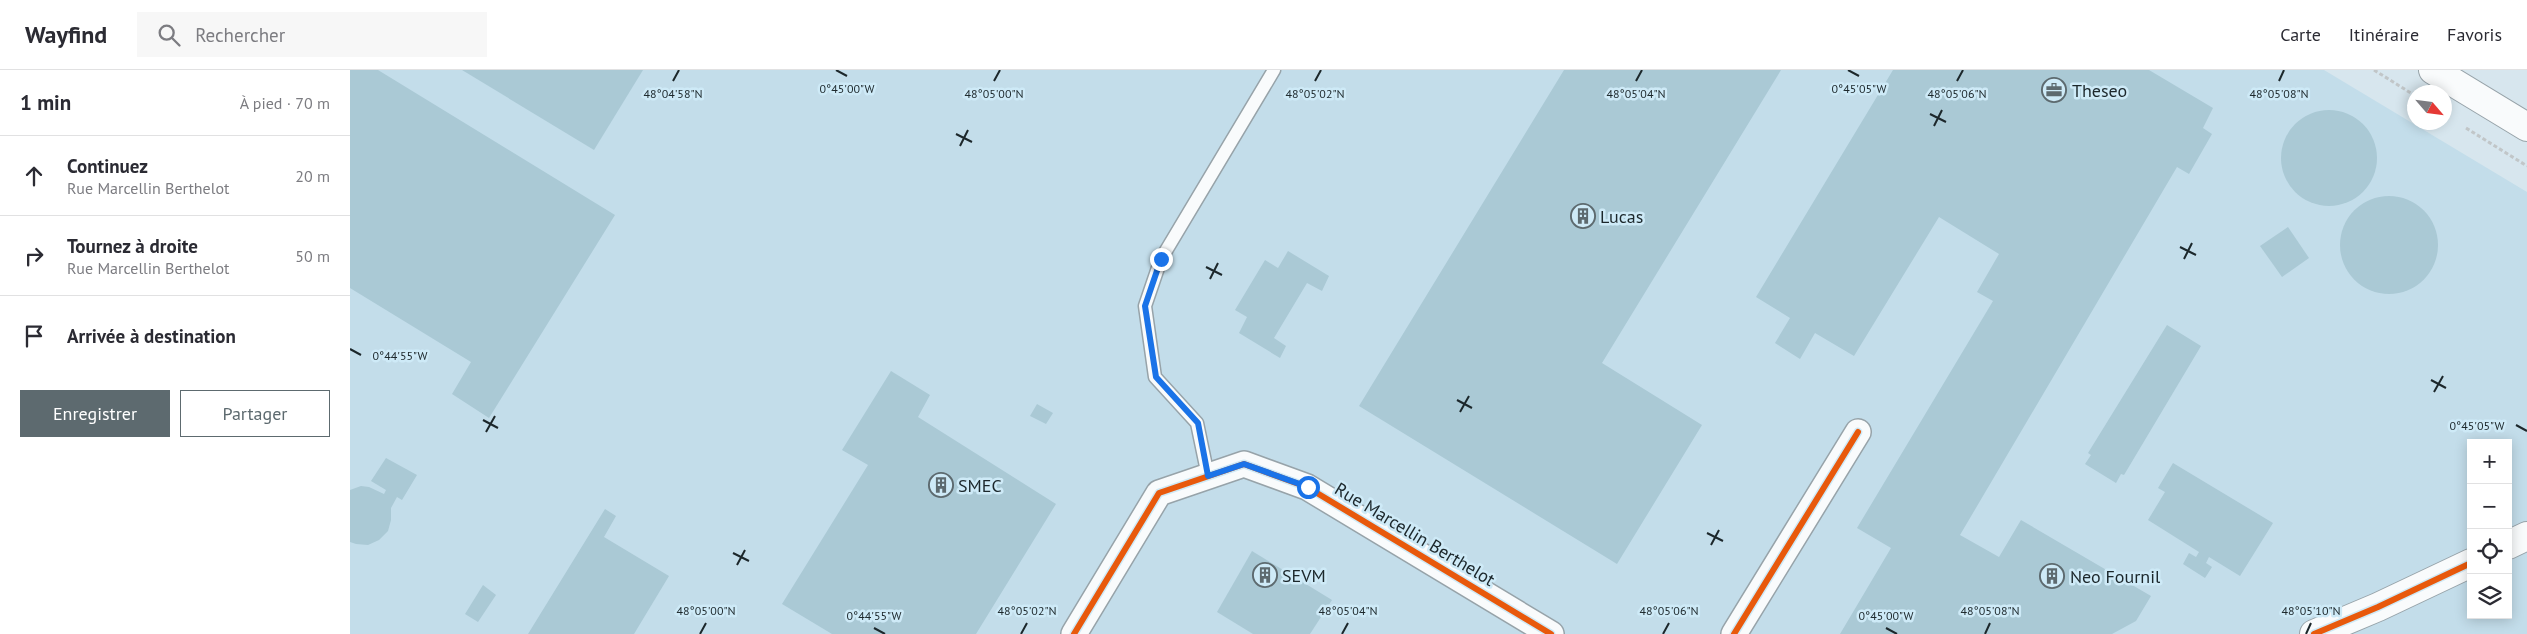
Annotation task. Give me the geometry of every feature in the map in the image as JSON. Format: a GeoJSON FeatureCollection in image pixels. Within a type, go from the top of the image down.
{"type":"FeatureCollection","features":[{"type":"Feature","properties":{"kind":"street"},"geometry":{"type":"LineString","coordinates":[[2433,70],[2527,128]]}},
{"type":"Feature","properties":{"kind":"street"},"geometry":{"type":"LineString","coordinates":[[1734,634],[1858,432]]}},
{"type":"Feature","properties":{"kind":"street","name":"Rue Marcellin Berthelot"},"geometry":{"type":"LineString","coordinates":[[1074,634],[1159,494],[1244,464],[1308,487],[1551,634]]}},
{"type":"Feature","properties":{"kind":"street"},"geometry":{"type":"LineString","coordinates":[[2512,543],[2527,536]]}},
{"type":"Feature","properties":{"kind":"street"},"geometry":{"type":"LineString","coordinates":[[2314,634],[2467,565]]}},
{"type":"Feature","properties":{"kind":"lane"},"geometry":{"type":"LineString","coordinates":[[1208,476],[1198,423],[1156,377],[1145,306],[1161,259],[1274,70]]}},
{"type":"Feature","properties":{"kind":"path"},"geometry":{"type":"LineString","coordinates":[[2374,70],[2407,91]]}},
{"type":"Feature","properties":{"kind":"path"},"geometry":{"type":"LineString","coordinates":[[2461,124],[2527,166]]}},
{"type":"Feature","properties":{"kind":"shaded area"},"geometry":{"type":"Polygon","coordinates":[[[350,70],[2324,70],[2407,120],[2407,130],[2424,130],[2527,192],[2527,634],[350,634],[350,70]]]}},
{"type":"Feature","properties":{"kind":"building"},"geometry":{"type":"Polygon","coordinates":[[[350,70],[378,70],[615,215],[489,418],[452,394],[471,362],[350,288],[350,70]]]}},
{"type":"Feature","properties":{"kind":"building"},"geometry":{"type":"Polygon","coordinates":[[[462,70],[643,70],[594,150],[462,70]]]}},
{"type":"Feature","properties":{"kind":"building","name":"Lucas"},"geometry":{"type":"Polygon","coordinates":[[[1564,70],[1781,70],[1602,363],[1702,425],[1617,564],[1359,406],[1564,70]]]}},
{"type":"Feature","properties":{"kind":"building"},"geometry":{"type":"Polygon","coordinates":[[[1893,70],[2149,70],[2213,108],[2203,128],[2212,134],[2189,174],[2177,167],[1960,535],[1999,557],[2021,520],[2151,596],[2136,621],[2112,634],[1840,634],[1891,548],[1857,528],[1993,301],[1977,292],[1999,254],[1939,217],[1854,356],[1815,333],[1800,359],[1775,343],[1790,318],[1756,297],[1893,70]]]}},
{"type":"Feature","properties":{"kind":"building"},"geometry":{"type":"Polygon","coordinates":[[[2329,110],[2348,113],[2363,124],[2374,139],[2377,158],[2374,177],[2363,192],[2348,203],[2329,206],[2310,203],[2295,192],[2284,177],[2281,158],[2284,139],[2295,124],[2310,113],[2329,110]]]}},
{"type":"Feature","properties":{"kind":"building"},"geometry":{"type":"Polygon","coordinates":[[[2389,196],[2408,200],[2424,210],[2434,226],[2438,245],[2434,264],[2424,280],[2408,290],[2389,294],[2370,290],[2354,280],[2344,264],[2340,245],[2344,226],[2354,210],[2370,200],[2389,196]]]}},
{"type":"Feature","properties":{"kind":"building"},"geometry":{"type":"Polygon","coordinates":[[[2288,227],[2309,258],[2282,277],[2260,246],[2288,227]]]}},
{"type":"Feature","properties":{"kind":"building"},"geometry":{"type":"Polygon","coordinates":[[[1288,251],[1329,276],[1322,291],[1307,283],[1274,338],[1286,346],[1280,358],[1239,333],[1247,317],[1235,310],[1265,260],[1278,268],[1288,251]]]}},
{"type":"Feature","properties":{"kind":"building"},"geometry":{"type":"Polygon","coordinates":[[[2167,325],[2201,346],[2124,475],[2121,474],[2116,483],[2085,464],[2091,455],[2088,453],[2167,325]]]}},
{"type":"Feature","properties":{"kind":"building","name":"SMEC"},"geometry":{"type":"Polygon","coordinates":[[[891,371],[930,395],[918,417],[1056,504],[976,634],[832,634],[782,604],[868,465],[842,450],[891,371]]]}},
{"type":"Feature","properties":{"kind":"building"},"geometry":{"type":"Polygon","coordinates":[[[1037,404],[1053,413],[1046,424],[1030,416],[1037,404]]]}},
{"type":"Feature","properties":{"kind":"building"},"geometry":{"type":"Polygon","coordinates":[[[386,458],[417,475],[402,500],[397,497],[391,508],[391,520],[388,531],[379,540],[368,545],[350,542],[350,490],[361,486],[369,487],[384,494],[386,490],[371,481],[386,458]]]}},
{"type":"Feature","properties":{"kind":"building"},"geometry":{"type":"Polygon","coordinates":[[[2173,463],[2273,523],[2240,576],[2209,557],[2206,563],[2212,567],[2205,578],[2183,564],[2189,553],[2196,557],[2199,552],[2148,520],[2165,492],[2158,488],[2173,463]]]}},
{"type":"Feature","properties":{"kind":"building"},"geometry":{"type":"Polygon","coordinates":[[[605,509],[616,516],[604,537],[669,576],[634,634],[528,634],[605,509]]]}},
{"type":"Feature","properties":{"kind":"building","name":"SEVM"},"geometry":{"type":"Polygon","coordinates":[[[1252,551],[1332,600],[1310,634],[1253,634],[1217,612],[1252,551]]]}},
{"type":"Feature","properties":{"kind":"building"},"geometry":{"type":"Polygon","coordinates":[[[483,585],[496,595],[478,622],[465,614],[483,585]]]}},
{"type":"Feature","properties":{"kind":"cycle path"},"geometry":{"type":"LineString","coordinates":[[1734,634],[1858,432]]}},
{"type":"Feature","properties":{"kind":"cycle path"},"geometry":{"type":"LineString","coordinates":[[1074,634],[1159,493],[1244,464],[1307,487],[1551,634]]}},
{"type":"Feature","properties":{"kind":"cycle path"},"geometry":{"type":"LineString","coordinates":[[2314,634],[2378,607],[2467,565]]}},
{"type":"Feature","properties":{"kind":"place","name":"Theseo"},"geometry":{"type":"Point","coordinates":[2054,90]}},
{"type":"Feature","properties":{"kind":"place","name":"Lucas"},"geometry":{"type":"Point","coordinates":[1583,216]}},
{"type":"Feature","properties":{"kind":"place","name":"SMEC"},"geometry":{"type":"Point","coordinates":[941,485]}},
{"type":"Feature","properties":{"kind":"place","name":"SEVM"},"geometry":{"type":"Point","coordinates":[1265,575]}},
{"type":"Feature","properties":{"kind":"place","name":"Neo Fournil"},"geometry":{"type":"Point","coordinates":[2052,576]}},
{"type":"Feature","properties":{"kind":"route"},"geometry":{"type":"LineString","coordinates":[[1161,259],[1145,306],[1156,377],[1198,423],[1208,476],[1244,464],[1308,487]]}}]}
